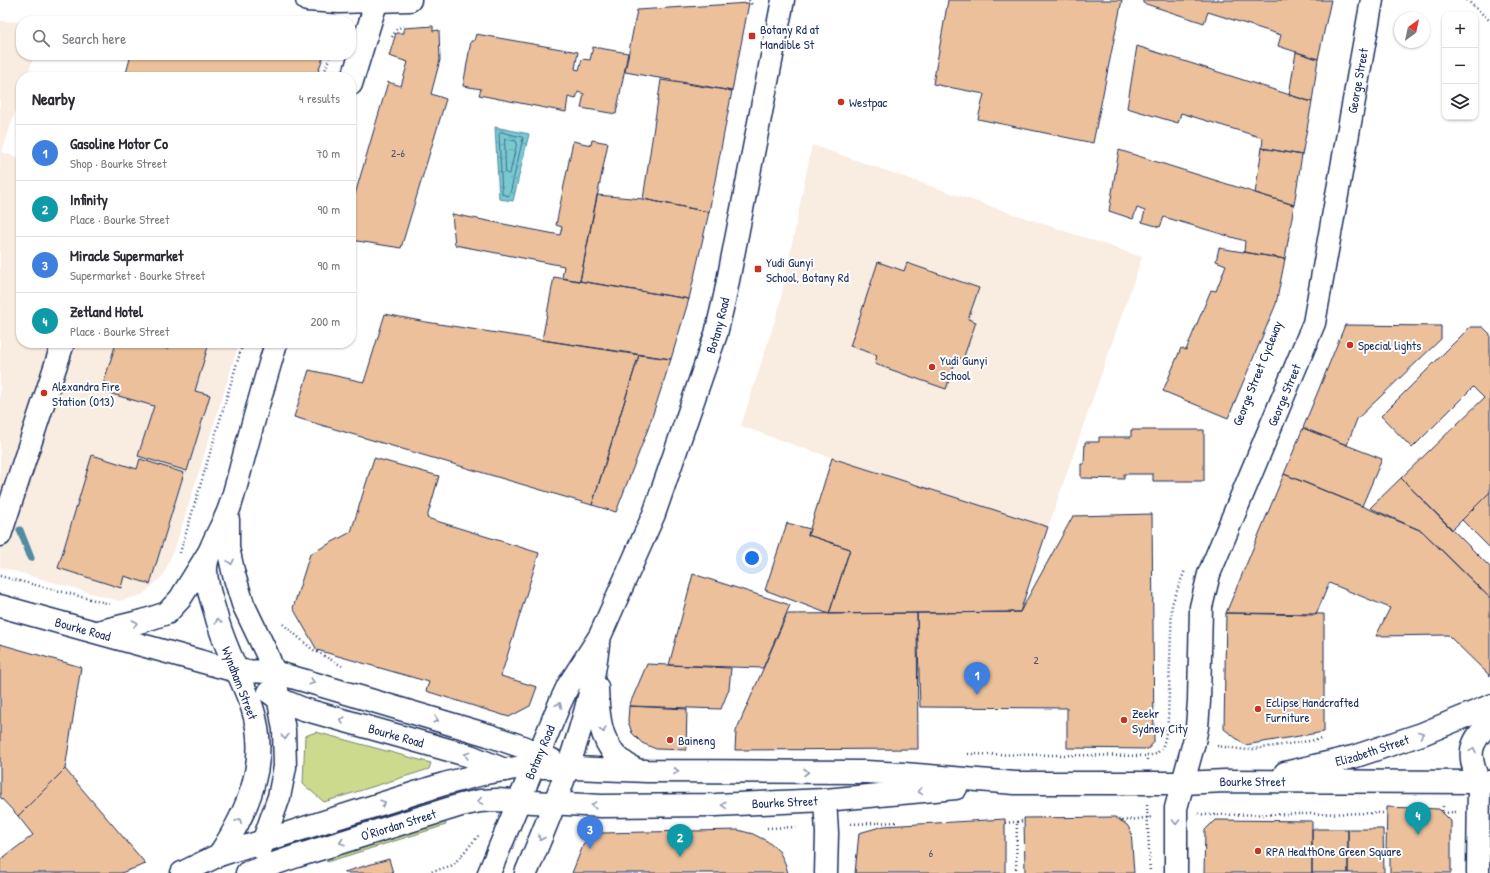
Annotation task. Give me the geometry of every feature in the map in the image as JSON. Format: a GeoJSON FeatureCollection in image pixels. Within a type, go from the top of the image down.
{"type":"FeatureCollection","features":[{"type":"Feature","properties":{"kind":"main road"},"geometry":{"type":"LineString","coordinates":[[306,0],[327,2],[410,0]]}},
{"type":"Feature","properties":{"kind":"main road","name":"Botany Road"},"geometry":{"type":"LineString","coordinates":[[489,873],[568,686],[600,636],[654,514],[716,334],[725,296],[783,0]]}},
{"type":"Feature","properties":{"kind":"main road","name":"George Street"},"geometry":{"type":"LineString","coordinates":[[1176,873],[1176,814],[1194,742],[1198,715],[1201,616],[1204,594],[1209,574],[1314,323],[1372,0]]}},
{"type":"Feature","properties":{"kind":"main road"},"geometry":{"type":"LineString","coordinates":[[355,72],[377,1]]}},
{"type":"Feature","properties":{"kind":"main road"},"geometry":{"type":"LineString","coordinates":[[0,535],[61,348]]}},
{"type":"Feature","properties":{"kind":"main road","name":"Wyndham Street"},"geometry":{"type":"LineString","coordinates":[[219,855],[240,820],[250,797],[255,779],[258,740],[252,708],[220,629],[207,580],[207,564],[212,547],[229,509],[275,348]]}},
{"type":"Feature","properties":{"kind":"main road","name":"Wyndham Street"},"geometry":{"type":"LineString","coordinates":[[229,509],[228,548],[234,575],[247,614],[274,672],[284,730],[285,768],[278,803],[265,839]]}},
{"type":"Feature","properties":{"kind":"main road"},"geometry":{"type":"LineString","coordinates":[[97,632],[143,621],[167,613],[180,599],[212,547]]}},
{"type":"Feature","properties":{"kind":"main road","name":"Bourke Road"},"geometry":{"type":"LineString","coordinates":[[0,606],[236,671],[274,672],[306,680],[488,735],[529,776]]}},
{"type":"Feature","properties":{"kind":"main road"},"geometry":{"type":"LineString","coordinates":[[600,636],[597,694],[602,729],[610,749],[616,757],[628,766],[637,770]]}},
{"type":"Feature","properties":{"kind":"main road","name":"Botany Road"},"geometry":{"type":"LineString","coordinates":[[526,873],[568,767],[590,694],[600,636]]}},
{"type":"Feature","properties":{"kind":"main road","name":"Bourke Road"},"geometry":{"type":"LineString","coordinates":[[236,671],[279,699],[318,713],[470,756],[504,769],[529,776],[568,767]]}},
{"type":"Feature","properties":{"kind":"main road","name":"Elizabeth Street"},"geometry":{"type":"LineString","coordinates":[[1249,782],[1353,757],[1422,734],[1490,706]]}},
{"type":"Feature","properties":{"kind":"main road"},"geometry":{"type":"LineString","coordinates":[[1478,873],[1486,777],[1471,759],[1472,748],[1477,736],[1490,722]]}},
{"type":"Feature","properties":{"kind":"main road","name":"Bourke Street"},"geometry":{"type":"LineString","coordinates":[[568,767],[637,770],[904,774],[1015,783],[1183,783],[1486,777]]}},
{"type":"Feature","properties":{"kind":"main road","name":"O'Riordan Street"},"geometry":{"type":"LineString","coordinates":[[182,873],[219,855],[265,839],[468,776],[504,769]]}},
{"type":"Feature","properties":{"kind":"main road","name":"O'Riordan Street"},"geometry":{"type":"LineString","coordinates":[[247,873],[297,856],[461,806],[487,800],[529,776],[554,803]]}},
{"type":"Feature","properties":{"kind":"main road","name":"Bourke Street"},"geometry":{"type":"LineString","coordinates":[[554,803],[601,806],[716,805],[825,800],[1015,783]]}},
{"type":"Feature","properties":{"kind":"main road"},"geometry":{"type":"LineString","coordinates":[[825,800],[827,833],[826,873]]}},
{"type":"Feature","properties":{"kind":"main road"},"geometry":{"type":"LineString","coordinates":[[240,873],[251,864],[262,847],[265,839]]}},
{"type":"Feature","properties":{"kind":"path"},"geometry":{"type":"LineString","coordinates":[[749,0],[753,7]]}},
{"type":"Feature","properties":{"kind":"path"},"geometry":{"type":"LineString","coordinates":[[1466,0],[1490,21]]}},
{"type":"Feature","properties":{"kind":"path"},"geometry":{"type":"LineString","coordinates":[[392,37],[397,29],[406,24]]}},
{"type":"Feature","properties":{"kind":"path"},"geometry":{"type":"LineString","coordinates":[[325,72],[329,60]]}},
{"type":"Feature","properties":{"kind":"path"},"geometry":{"type":"LineString","coordinates":[[180,553],[242,348]]}},
{"type":"Feature","properties":{"kind":"path"},"geometry":{"type":"LineString","coordinates":[[1148,762],[1147,756],[1156,754],[1162,748],[1165,740],[1168,720],[1172,604],[1187,564]]}},
{"type":"Feature","properties":{"kind":"path"},"geometry":{"type":"LineString","coordinates":[[0,576],[114,605]]}},
{"type":"Feature","properties":{"kind":"path"},"geometry":{"type":"LineString","coordinates":[[1214,745],[1247,750],[1328,738]]}},
{"type":"Feature","properties":{"kind":"path"},"geometry":{"type":"LineString","coordinates":[[1443,806],[1442,813],[1452,812]]}},
{"type":"Feature","properties":{"kind":"path"},"geometry":{"type":"LineString","coordinates":[[1209,815],[1386,813]]}},
{"type":"Feature","properties":{"kind":"path"},"geometry":{"type":"LineString","coordinates":[[1122,821],[1147,818],[1150,873]]}},
{"type":"Feature","properties":{"kind":"path"},"geometry":{"type":"LineString","coordinates":[[1006,823],[1024,821]]}},
{"type":"Feature","properties":{"kind":"path"},"geometry":{"type":"LineString","coordinates":[[851,824],[896,822]]}},
{"type":"Feature","properties":{"kind":"path"},"geometry":{"type":"LineString","coordinates":[[1016,873],[1017,822]]}},
{"type":"Feature","properties":{"kind":"path"},"geometry":{"type":"LineString","coordinates":[[428,873],[453,865],[481,832]]}},
{"type":"Feature","properties":{"kind":"shaded area"},"geometry":{"type":"Polygon","coordinates":[[[0,21],[16,22],[16,60],[32,60],[29,72],[16,72],[16,109],[2,152],[16,157],[16,348],[237,348],[177,542],[163,576],[142,595],[119,601],[0,567],[0,21]]]}},
{"type":"Feature","properties":{"kind":"shaded area","name":"Yudi Gunyi School"},"geometry":{"type":"Polygon","coordinates":[[[812,145],[1142,257],[1048,527],[832,458],[741,426],[779,308],[812,145]]]}},
{"type":"Feature","properties":{"kind":"green space"},"geometry":{"type":"Polygon","coordinates":[[[316,732],[431,763],[429,769],[324,802],[303,784],[305,736],[316,732]]]}},
{"type":"Feature","properties":{"kind":"green space"},"geometry":{"type":"Polygon","coordinates":[[[445,821],[446,825],[327,862],[325,858],[445,821]]]}},
{"type":"Feature","properties":{"kind":"water"},"geometry":{"type":"Polygon","coordinates":[[[495,127],[529,134],[513,201],[499,199],[495,127]]]}},
{"type":"Feature","properties":{"kind":"building"},"geometry":{"type":"Polygon","coordinates":[[[948,0],[1122,0],[1093,143],[978,119],[984,94],[933,84],[948,0]]]}},
{"type":"Feature","properties":{"kind":"building"},"geometry":{"type":"Polygon","coordinates":[[[1143,0],[1331,0],[1318,59],[1278,46],[1281,35],[1208,12],[1204,23],[1143,3],[1143,0]]]}},
{"type":"Feature","properties":{"kind":"building"},"geometry":{"type":"Polygon","coordinates":[[[749,3],[732,91],[625,72],[637,10],[749,3]]]}},
{"type":"Feature","properties":{"kind":"building"},"geometry":{"type":"Polygon","coordinates":[[[433,26],[433,31],[439,30],[440,60],[431,94],[446,99],[401,248],[356,241],[356,191],[388,82],[401,86],[408,62],[389,56],[396,33],[404,33],[404,28],[433,26]]]}},
{"type":"Feature","properties":{"kind":"building"},"geometry":{"type":"Polygon","coordinates":[[[476,34],[578,52],[575,69],[579,70],[582,59],[590,60],[593,47],[628,53],[616,114],[581,108],[584,94],[578,92],[576,99],[568,97],[566,112],[479,95],[481,89],[463,86],[471,41],[474,41],[476,34]]]}},
{"type":"Feature","properties":{"kind":"building"},"geometry":{"type":"Polygon","coordinates":[[[1137,46],[1312,102],[1302,155],[1262,148],[1263,138],[1181,113],[1178,123],[1127,108],[1137,46]]]}},
{"type":"Feature","properties":{"kind":"building"},"geometry":{"type":"Polygon","coordinates":[[[1296,52],[1318,59],[1312,102],[1289,95],[1296,52]]]}},
{"type":"Feature","properties":{"kind":"building"},"geometry":{"type":"Polygon","coordinates":[[[130,60],[322,60],[318,72],[126,72],[130,60]]]}},
{"type":"Feature","properties":{"kind":"building"},"geometry":{"type":"Polygon","coordinates":[[[661,80],[732,91],[709,212],[643,199],[661,80]]]}},
{"type":"Feature","properties":{"kind":"building"},"geometry":{"type":"Polygon","coordinates":[[[592,140],[608,143],[580,281],[562,278],[564,266],[455,245],[452,214],[560,235],[562,227],[556,225],[573,141],[591,145],[592,140]]]}},
{"type":"Feature","properties":{"kind":"building"},"geometry":{"type":"Polygon","coordinates":[[[1262,148],[1302,155],[1294,205],[1255,193],[1262,148]]]}},
{"type":"Feature","properties":{"kind":"building"},"geometry":{"type":"Polygon","coordinates":[[[1119,150],[1294,205],[1285,259],[1244,252],[1245,241],[1164,217],[1160,227],[1142,222],[1145,211],[1137,208],[1133,219],[1109,211],[1119,150]]]}},
{"type":"Feature","properties":{"kind":"building"},"geometry":{"type":"Polygon","coordinates":[[[597,195],[643,199],[709,212],[689,299],[580,281],[597,195]]]}},
{"type":"Feature","properties":{"kind":"building"},"geometry":{"type":"Polygon","coordinates":[[[1219,248],[1285,259],[1276,304],[1228,418],[1163,391],[1181,348],[1186,350],[1211,290],[1216,291],[1226,265],[1216,261],[1219,248]]]}},
{"type":"Feature","properties":{"kind":"building"},"geometry":{"type":"Polygon","coordinates":[[[878,262],[904,271],[907,263],[979,288],[968,319],[976,322],[963,359],[957,357],[946,389],[875,364],[877,355],[850,346],[878,262]]]}},
{"type":"Feature","properties":{"kind":"building"},"geometry":{"type":"Polygon","coordinates":[[[554,277],[689,299],[671,359],[542,340],[554,277]]]}},
{"type":"Feature","properties":{"kind":"building"},"geometry":{"type":"Polygon","coordinates":[[[385,314],[426,322],[639,355],[592,505],[294,417],[309,370],[364,382],[385,314]]]}},
{"type":"Feature","properties":{"kind":"building"},"geometry":{"type":"Polygon","coordinates":[[[1345,325],[1441,326],[1441,339],[1357,419],[1347,445],[1303,428],[1345,325]]]}},
{"type":"Feature","properties":{"kind":"building"},"geometry":{"type":"Polygon","coordinates":[[[1470,327],[1483,327],[1490,334],[1490,492],[1452,530],[1401,478],[1484,398],[1473,387],[1412,448],[1381,416],[1470,327]]]}},
{"type":"Feature","properties":{"kind":"building"},"geometry":{"type":"Polygon","coordinates":[[[114,348],[208,348],[195,391],[210,395],[187,471],[138,456],[154,406],[101,391],[114,348]]]}},
{"type":"Feature","properties":{"kind":"building"},"geometry":{"type":"Polygon","coordinates":[[[639,355],[671,359],[648,429],[616,512],[592,505],[639,355]]]}},
{"type":"Feature","properties":{"kind":"building"},"geometry":{"type":"Polygon","coordinates":[[[1303,428],[1382,459],[1362,506],[1284,474],[1303,428]]]}},
{"type":"Feature","properties":{"kind":"building"},"geometry":{"type":"Polygon","coordinates":[[[1131,430],[1204,430],[1204,481],[1153,481],[1153,474],[1124,474],[1124,479],[1081,478],[1081,464],[1084,464],[1085,442],[1099,442],[1099,437],[1131,437],[1131,430]]]}},
{"type":"Feature","properties":{"kind":"building"},"geometry":{"type":"Polygon","coordinates":[[[92,455],[137,469],[140,459],[184,473],[150,584],[124,576],[121,588],[58,568],[92,455]]]}},
{"type":"Feature","properties":{"kind":"building"},"geometry":{"type":"Polygon","coordinates":[[[374,458],[439,476],[427,518],[539,553],[501,676],[537,687],[530,706],[509,717],[426,691],[429,682],[317,650],[293,608],[310,554],[351,532],[374,458]]]}},
{"type":"Feature","properties":{"kind":"building"},"geometry":{"type":"Polygon","coordinates":[[[832,458],[1048,527],[1020,612],[829,614],[850,549],[808,535],[832,458]]]}},
{"type":"Feature","properties":{"kind":"building"},"geometry":{"type":"Polygon","coordinates":[[[1284,474],[1422,531],[1490,598],[1490,676],[1448,635],[1376,636],[1390,608],[1329,583],[1316,615],[1226,613],[1284,474]]]}},
{"type":"Feature","properties":{"kind":"building"},"geometry":{"type":"Polygon","coordinates":[[[1401,478],[1490,567],[1490,598],[1422,531],[1370,508],[1401,478]]]}},
{"type":"Feature","properties":{"kind":"building"},"geometry":{"type":"Polygon","coordinates":[[[1490,492],[1490,548],[1462,520],[1490,492]]]}},
{"type":"Feature","properties":{"kind":"building"},"geometry":{"type":"Polygon","coordinates":[[[1152,514],[1154,742],[1148,749],[1067,748],[1067,708],[920,707],[917,613],[1020,612],[1073,516],[1152,514]]]}},
{"type":"Feature","properties":{"kind":"building"},"geometry":{"type":"Polygon","coordinates":[[[787,523],[810,529],[808,535],[850,549],[829,614],[765,590],[787,523]]]}},
{"type":"Feature","properties":{"kind":"building"},"geometry":{"type":"Polygon","coordinates":[[[693,574],[790,605],[763,668],[669,665],[693,574]]]}},
{"type":"Feature","properties":{"kind":"building"},"geometry":{"type":"Polygon","coordinates":[[[917,613],[918,749],[735,750],[736,731],[787,614],[917,613]]]}},
{"type":"Feature","properties":{"kind":"building"},"geometry":{"type":"Polygon","coordinates":[[[1226,613],[1324,614],[1324,732],[1245,745],[1224,729],[1226,613]]]}},
{"type":"Feature","properties":{"kind":"building"},"geometry":{"type":"Polygon","coordinates":[[[0,644],[81,667],[65,769],[18,816],[0,797],[0,644]]]}},
{"type":"Feature","properties":{"kind":"building"},"geometry":{"type":"Polygon","coordinates":[[[647,664],[731,668],[729,689],[721,709],[629,706],[647,664]]]}},
{"type":"Feature","properties":{"kind":"building"},"geometry":{"type":"Polygon","coordinates":[[[629,706],[687,709],[686,750],[656,749],[642,743],[632,733],[628,721],[629,706]]]}},
{"type":"Feature","properties":{"kind":"building"},"geometry":{"type":"Polygon","coordinates":[[[65,769],[146,864],[121,873],[0,873],[0,860],[33,835],[18,816],[65,769]]]}},
{"type":"Feature","properties":{"kind":"building"},"geometry":{"type":"Polygon","coordinates":[[[1387,807],[1439,809],[1451,821],[1451,873],[1390,873],[1390,849],[1386,849],[1387,807]]]}},
{"type":"Feature","properties":{"kind":"building"},"geometry":{"type":"Polygon","coordinates":[[[1115,817],[1127,825],[1131,831],[1134,873],[1025,873],[1024,818],[1115,817]]]}},
{"type":"Feature","properties":{"kind":"building"},"geometry":{"type":"Polygon","coordinates":[[[1005,819],[1005,873],[855,873],[859,833],[884,826],[1005,819]]]}},
{"type":"Feature","properties":{"kind":"building","name":"RPA HealthOne Green Square"},"geometry":{"type":"Polygon","coordinates":[[[1215,820],[1312,821],[1312,873],[1204,873],[1205,830],[1215,820]]]}},
{"type":"Feature","properties":{"kind":"building"},"geometry":{"type":"Polygon","coordinates":[[[1312,829],[1348,829],[1348,873],[1312,873],[1312,829]]]}},
{"type":"Feature","properties":{"kind":"building"},"geometry":{"type":"Polygon","coordinates":[[[1348,829],[1383,829],[1384,873],[1348,873],[1348,829]]]}},
{"type":"Feature","properties":{"kind":"building"},"geometry":{"type":"Polygon","coordinates":[[[738,830],[753,834],[767,841],[779,851],[788,873],[572,873],[584,843],[595,835],[602,833],[738,830]]]}},
{"type":"Feature","properties":{"kind":"building"},"geometry":{"type":"Polygon","coordinates":[[[389,859],[393,873],[344,872],[389,859]]]}},
{"type":"Feature","properties":{"kind":"waterway"},"geometry":{"type":"LineString","coordinates":[[20,530],[31,558]]}},
{"type":"Feature","properties":{"kind":"place","name":"Botany Rd at Mandible St"},"geometry":{"type":"Point","coordinates":[752,36]}},
{"type":"Feature","properties":{"kind":"place","name":"Westpac"},"geometry":{"type":"Point","coordinates":[841,102]}},
{"type":"Feature","properties":{"kind":"place","name":"Yudi Gunyi School, Botany Rd"},"geometry":{"type":"Point","coordinates":[758,269]}},
{"type":"Feature","properties":{"kind":"place","name":"Special lights"},"geometry":{"type":"Point","coordinates":[1350,345]}},
{"type":"Feature","properties":{"kind":"place","name":"Yudi Gunyi School"},"geometry":{"type":"Point","coordinates":[932,367]}},
{"type":"Feature","properties":{"kind":"place","name":"Alexandra Fire Station (013)"},"geometry":{"type":"Point","coordinates":[44,393]}},
{"type":"Feature","properties":{"kind":"place","name":"Gasoline Motor Co"},"geometry":{"type":"Point","coordinates":[977,695]}},
{"type":"Feature","properties":{"kind":"place","name":"Eclipse Handcrafted Furniture"},"geometry":{"type":"Point","coordinates":[1258,709]}},
{"type":"Feature","properties":{"kind":"place","name":"Zeekr Sydney City"},"geometry":{"type":"Point","coordinates":[1124,720]}},
{"type":"Feature","properties":{"kind":"place","name":"Baineng"},"geometry":{"type":"Point","coordinates":[670,740]}},
{"type":"Feature","properties":{"kind":"place","name":"Zetland Hotel"},"geometry":{"type":"Point","coordinates":[1418,835]}},
{"type":"Feature","properties":{"kind":"place","name":"Miracle Supermarket"},"geometry":{"type":"Point","coordinates":[590,849]}},
{"type":"Feature","properties":{"kind":"place","name":"RPA HealthOne Green Square"},"geometry":{"type":"Point","coordinates":[1258,851]}},
{"type":"Feature","properties":{"kind":"place","name":"Infinity"},"geometry":{"type":"Point","coordinates":[680,857]}}]}
